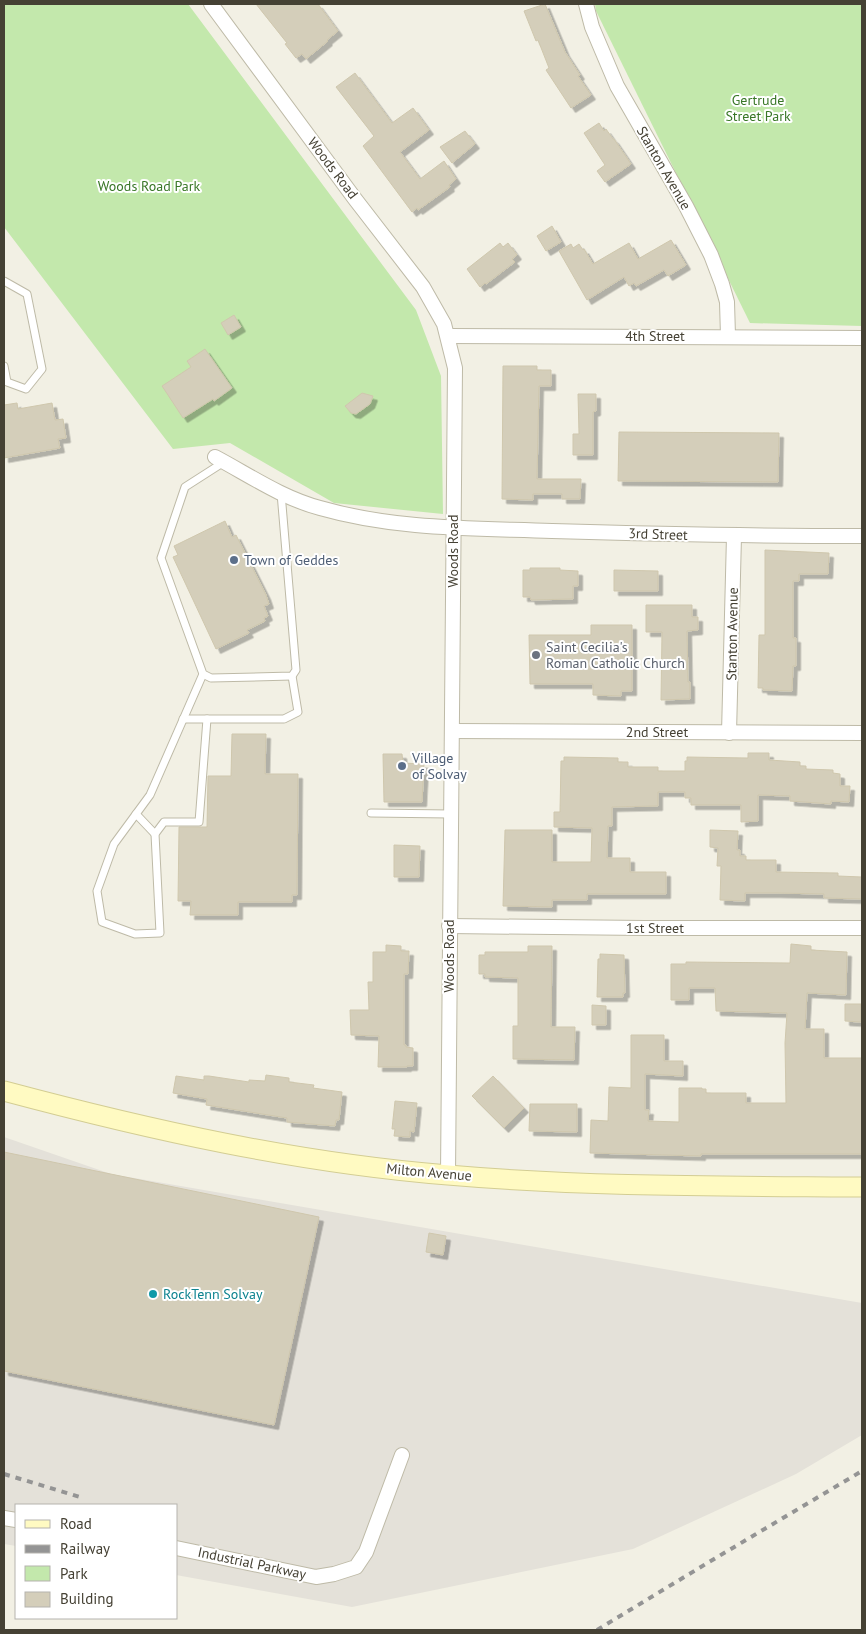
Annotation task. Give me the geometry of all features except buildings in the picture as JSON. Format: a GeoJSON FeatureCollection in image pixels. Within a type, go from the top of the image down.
{"type":"FeatureCollection","features":[{"type":"Feature","properties":{"kind":"main road","name":"Milton Avenue"},"geometry":{"type":"LineString","coordinates":[[4,1091],[94,1115],[211,1141],[364,1166],[448,1175],[581,1184],[862,1188]]}},
{"type":"Feature","properties":{"kind":"street","name":"Woods Road"},"geometry":{"type":"LineString","coordinates":[[211,4],[424,287],[444,324],[455,368],[448,1175]]}},
{"type":"Feature","properties":{"kind":"street","name":"Stanton Avenue"},"geometry":{"type":"LineString","coordinates":[[586,4],[592,27],[617,86],[686,206],[711,255],[727,302],[728,336]]}},
{"type":"Feature","properties":{"kind":"street","name":"4th Street"},"geometry":{"type":"LineString","coordinates":[[448,336],[862,338]]}},
{"type":"Feature","properties":{"kind":"street","name":"3rd Street"},"geometry":{"type":"LineString","coordinates":[[219,459],[281,493],[318,508],[364,520],[429,528],[734,536],[862,536]]}},
{"type":"Feature","properties":{"kind":"street","name":"Stanton Avenue"},"geometry":{"type":"LineString","coordinates":[[730,733],[734,536]]}},
{"type":"Feature","properties":{"kind":"street","name":"2nd Street"},"geometry":{"type":"LineString","coordinates":[[452,731],[862,733]]}},
{"type":"Feature","properties":{"kind":"street","name":"1st Street"},"geometry":{"type":"LineString","coordinates":[[449,926],[862,928]]}},
{"type":"Feature","properties":{"kind":"street","name":"Industrial Parkway"},"geometry":{"type":"LineString","coordinates":[[178,1548],[316,1577],[356,1567],[366,1552],[402,1456]]}},
{"type":"Feature","properties":{"kind":"lane"},"geometry":{"type":"LineString","coordinates":[[4,281],[27,294],[42,369],[26,389],[7,382],[4,366]]}},
{"type":"Feature","properties":{"kind":"lane"},"geometry":{"type":"LineString","coordinates":[[219,459],[184,487],[161,558],[203,674],[211,678],[292,676]]}},
{"type":"Feature","properties":{"kind":"lane"},"geometry":{"type":"LineString","coordinates":[[183,719],[284,720],[298,712],[292,676],[296,670],[281,493]]}},
{"type":"Feature","properties":{"kind":"lane"},"geometry":{"type":"LineString","coordinates":[[203,674],[150,795],[114,844],[97,891],[102,922],[136,934],[160,933],[155,834],[164,822],[199,822],[207,719]]}},
{"type":"Feature","properties":{"kind":"lane"},"geometry":{"type":"LineString","coordinates":[[371,813],[450,814]]}},
{"type":"Feature","properties":{"kind":"lane"},"geometry":{"type":"LineString","coordinates":[[136,814],[155,834]]}},
{"type":"Feature","properties":{"kind":"shaded area"},"geometry":{"type":"Polygon","coordinates":[[[4,1137],[111,1174],[862,1303],[862,1435],[796,1474],[633,1549],[352,1607],[178,1575],[178,1504],[15,1504],[15,1546],[4,1544],[4,1137]]]}},
{"type":"Feature","properties":{"kind":"green space","name":"Woods Road Park"},"geometry":{"type":"Polygon","coordinates":[[[4,4],[188,4],[416,310],[441,376],[443,514],[334,503],[230,443],[173,449],[4,227],[4,4]]]}},
{"type":"Feature","properties":{"kind":"green space","name":"Gertrude Street Park"},"geometry":{"type":"Polygon","coordinates":[[[595,4],[862,4],[862,326],[750,323],[596,11],[595,4]]]}},
{"type":"Feature","properties":{"kind":"railway"},"geometry":{"type":"LineString","coordinates":[[597,1630],[862,1471]]}},
{"type":"Feature","properties":{"kind":"railway"},"geometry":{"type":"LineString","coordinates":[[4,1474],[80,1497]]}},
{"type":"Feature","properties":{"kind":"place","name":"Town of Geddes"},"geometry":{"type":"Point","coordinates":[234,560]}},
{"type":"Feature","properties":{"kind":"place","name":"Saint Cecilia's Roman Catholic Church"},"geometry":{"type":"Point","coordinates":[536,655]}},
{"type":"Feature","properties":{"kind":"place","name":"Village of Solvay"},"geometry":{"type":"Point","coordinates":[402,766]}},
{"type":"Feature","properties":{"kind":"place","name":"RockTenn Solvay"},"geometry":{"type":"Point","coordinates":[153,1294]}}]}
